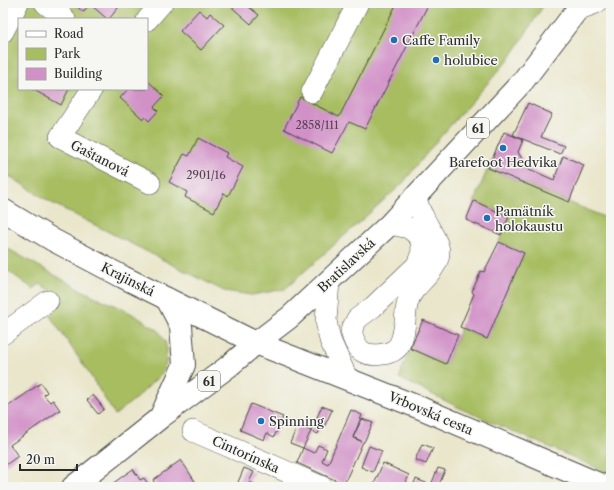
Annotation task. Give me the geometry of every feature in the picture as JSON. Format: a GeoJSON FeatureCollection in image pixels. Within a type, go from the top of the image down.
{"type":"FeatureCollection","features":[{"type":"Feature","properties":{"kind":"main road","name":"Bratislavská"},"geometry":{"type":"LineString","coordinates":[[73,487],[290,317],[390,224],[523,81],[584,5]]}},
{"type":"Feature","properties":{"kind":"main road","name":"Krajinská"},"geometry":{"type":"LineString","coordinates":[[3,210],[53,240],[123,277],[256,343]]}},
{"type":"Feature","properties":{"kind":"main road"},"geometry":{"type":"LineString","coordinates":[[161,417],[184,365],[181,326],[167,299]]}},
{"type":"Feature","properties":{"kind":"main road","name":"Vrbovská cesta"},"geometry":{"type":"LineString","coordinates":[[256,343],[347,378],[606,487]]}},
{"type":"Feature","properties":{"kind":"street"},"geometry":{"type":"LineString","coordinates":[[3,32],[18,3]]}},
{"type":"Feature","properties":{"kind":"street"},"geometry":{"type":"LineString","coordinates":[[44,3],[63,18]]}},
{"type":"Feature","properties":{"kind":"street"},"geometry":{"type":"LineString","coordinates":[[148,19],[162,3]]}},
{"type":"Feature","properties":{"kind":"street"},"geometry":{"type":"LineString","coordinates":[[312,92],[358,3]]}},
{"type":"Feature","properties":{"kind":"street","name":"Gaštanová"},"geometry":{"type":"LineString","coordinates":[[91,90],[60,137],[150,183]]}},
{"type":"Feature","properties":{"kind":"street"},"geometry":{"type":"LineString","coordinates":[[390,224],[409,228],[421,238],[422,252],[417,265],[373,307],[357,319],[351,331],[354,341],[363,352],[380,355],[391,352],[399,346],[403,334],[405,311],[409,298],[429,273],[437,260],[439,252],[437,242],[422,214],[415,196]]}},
{"type":"Feature","properties":{"kind":"street"},"geometry":{"type":"LineString","coordinates":[[329,281],[326,322],[330,340],[347,378]]}},
{"type":"Feature","properties":{"kind":"street"},"geometry":{"type":"LineString","coordinates":[[3,334],[48,301]]}},
{"type":"Feature","properties":{"kind":"street","name":"Cintorínska"},"geometry":{"type":"LineString","coordinates":[[193,431],[322,487]]}},
{"type":"Feature","properties":{"kind":"green space"},"geometry":{"type":"Polygon","coordinates":[[[3,3],[545,3],[510,58],[435,143],[403,183],[285,289],[252,295],[224,291],[50,202],[3,172],[3,3]]]}},
{"type":"Feature","properties":{"kind":"green space"},"geometry":{"type":"Polygon","coordinates":[[[488,168],[611,220],[611,474],[464,410],[399,378],[410,348],[446,364],[461,328],[487,339],[523,253],[499,242],[509,216],[474,201],[488,168]]]}},
{"type":"Feature","properties":{"kind":"green space"},"geometry":{"type":"Polygon","coordinates":[[[3,246],[83,291],[129,312],[158,330],[165,341],[167,350],[166,363],[162,373],[140,395],[115,415],[85,367],[50,316],[55,306],[65,300],[40,284],[33,289],[3,267],[3,246]]]}},
{"type":"Feature","properties":{"kind":"building"},"geometry":{"type":"Polygon","coordinates":[[[73,3],[122,3],[110,18],[106,18],[90,4],[83,12],[73,3]]]}},
{"type":"Feature","properties":{"kind":"building"},"geometry":{"type":"Polygon","coordinates":[[[227,3],[244,3],[259,15],[251,24],[227,3]]]}},
{"type":"Feature","properties":{"kind":"building"},"geometry":{"type":"Polygon","coordinates":[[[397,3],[429,3],[365,129],[349,122],[332,153],[284,129],[300,97],[339,117],[397,3]]]}},
{"type":"Feature","properties":{"kind":"building"},"geometry":{"type":"Polygon","coordinates":[[[199,10],[207,17],[210,13],[224,25],[201,50],[180,31],[199,10]]]}},
{"type":"Feature","properties":{"kind":"building"},"geometry":{"type":"Polygon","coordinates":[[[148,81],[164,96],[154,107],[158,111],[149,121],[145,117],[143,119],[120,98],[127,90],[148,90],[148,81]]]}},
{"type":"Feature","properties":{"kind":"building"},"geometry":{"type":"Polygon","coordinates":[[[34,90],[68,90],[61,105],[34,90]]]}},
{"type":"Feature","properties":{"kind":"building"},"geometry":{"type":"Polygon","coordinates":[[[528,103],[552,114],[541,137],[564,146],[560,154],[513,135],[528,103]]]}},
{"type":"Feature","properties":{"kind":"building"},"geometry":{"type":"Polygon","coordinates":[[[504,132],[523,140],[518,152],[522,159],[520,165],[554,180],[563,156],[584,165],[569,202],[488,168],[504,132]]]}},
{"type":"Feature","properties":{"kind":"building"},"geometry":{"type":"Polygon","coordinates":[[[198,138],[227,153],[225,157],[243,167],[228,196],[224,193],[214,212],[185,197],[187,192],[169,182],[184,154],[189,156],[198,138]]]}},
{"type":"Feature","properties":{"kind":"building","name":"Pamätník holokaustu"},"geometry":{"type":"Polygon","coordinates":[[[474,201],[509,217],[501,235],[466,220],[474,201]]]}},
{"type":"Feature","properties":{"kind":"building"},"geometry":{"type":"Polygon","coordinates":[[[499,242],[524,253],[487,339],[460,327],[474,294],[472,292],[481,271],[484,272],[499,242]]]}},
{"type":"Feature","properties":{"kind":"building"},"geometry":{"type":"Polygon","coordinates":[[[423,320],[458,335],[446,364],[410,348],[423,320]]]}},
{"type":"Feature","properties":{"kind":"building"},"geometry":{"type":"Polygon","coordinates":[[[41,383],[47,392],[44,395],[50,402],[53,400],[60,410],[10,445],[18,456],[3,467],[3,410],[41,383]]]}},
{"type":"Feature","properties":{"kind":"building"},"geometry":{"type":"Polygon","coordinates":[[[93,395],[104,409],[98,414],[87,400],[93,395]]]}},
{"type":"Feature","properties":{"kind":"building"},"geometry":{"type":"Polygon","coordinates":[[[251,404],[283,417],[274,437],[267,433],[264,440],[240,430],[251,404]]]}},
{"type":"Feature","properties":{"kind":"building"},"geometry":{"type":"Polygon","coordinates":[[[322,406],[332,410],[324,427],[321,426],[318,434],[311,431],[322,406]]]}},
{"type":"Feature","properties":{"kind":"building"},"geometry":{"type":"Polygon","coordinates":[[[351,410],[362,415],[355,433],[362,419],[373,423],[344,484],[297,463],[303,448],[314,453],[318,445],[327,449],[322,461],[328,464],[351,410]]]}},
{"type":"Feature","properties":{"kind":"building"},"geometry":{"type":"Polygon","coordinates":[[[298,425],[311,431],[303,448],[290,443],[298,425]]]}},
{"type":"Feature","properties":{"kind":"building"},"geometry":{"type":"Polygon","coordinates":[[[422,444],[433,448],[426,464],[415,460],[422,444]]]}},
{"type":"Feature","properties":{"kind":"building"},"geometry":{"type":"Polygon","coordinates":[[[369,446],[382,451],[373,472],[361,467],[369,446]]]}},
{"type":"Feature","properties":{"kind":"building"},"geometry":{"type":"Polygon","coordinates":[[[181,460],[198,486],[157,487],[153,480],[181,460]]]}},
{"type":"Feature","properties":{"kind":"building"},"geometry":{"type":"Polygon","coordinates":[[[383,463],[409,475],[404,487],[373,487],[383,463]]]}},
{"type":"Feature","properties":{"kind":"building"},"geometry":{"type":"Polygon","coordinates":[[[244,468],[254,472],[249,482],[261,487],[236,487],[244,468]]]}},
{"type":"Feature","properties":{"kind":"building"},"geometry":{"type":"Polygon","coordinates":[[[438,468],[445,470],[438,487],[412,487],[416,479],[431,485],[438,468]]]}},
{"type":"Feature","properties":{"kind":"building"},"geometry":{"type":"Polygon","coordinates":[[[133,469],[140,480],[144,478],[150,487],[115,487],[112,484],[133,469]]]}},
{"type":"Feature","properties":{"kind":"place","name":"Caffe Family"},"geometry":{"type":"Point","coordinates":[394,40]}},
{"type":"Feature","properties":{"kind":"place","name":"holubice"},"geometry":{"type":"Point","coordinates":[436,60]}},
{"type":"Feature","properties":{"kind":"place","name":"Barefoot Hedvika"},"geometry":{"type":"Point","coordinates":[503,148]}},
{"type":"Feature","properties":{"kind":"place","name":"Pamätník holokaustu"},"geometry":{"type":"Point","coordinates":[487,218]}},
{"type":"Feature","properties":{"kind":"place","name":"Spinning"},"geometry":{"type":"Point","coordinates":[261,421]}}]}
